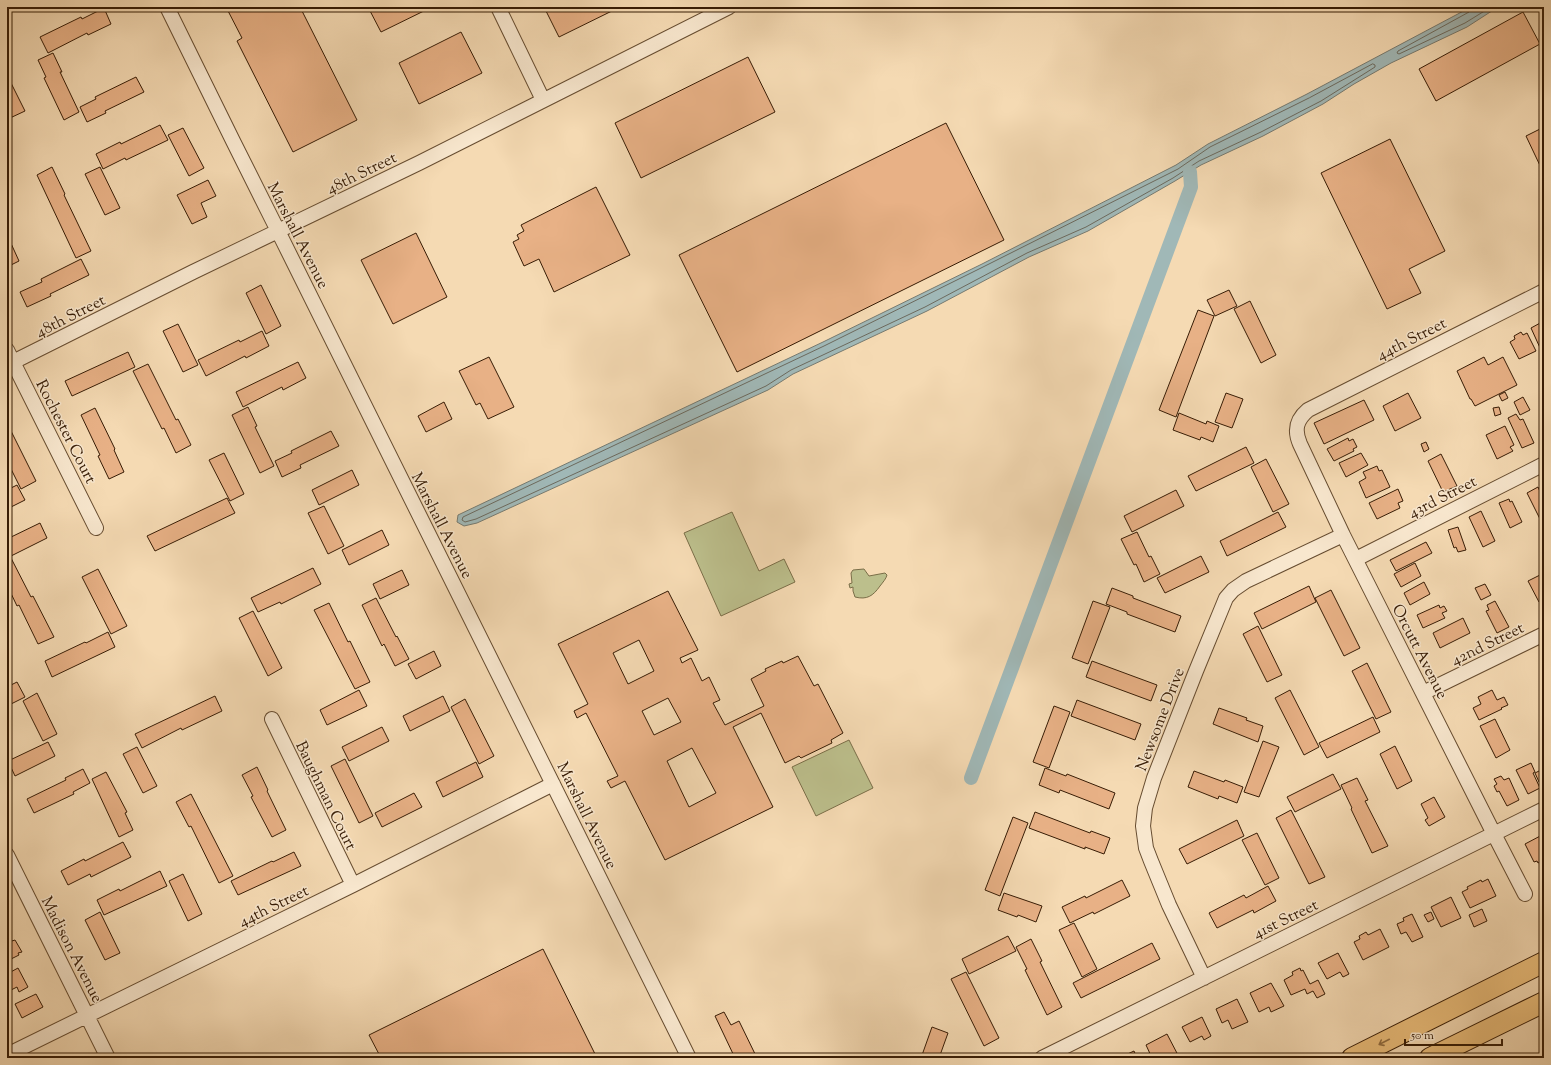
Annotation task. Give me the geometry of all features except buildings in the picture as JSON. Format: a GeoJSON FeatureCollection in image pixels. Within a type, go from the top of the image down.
{"type":"FeatureCollection","features":[{"type":"Feature","properties":{"kind":"highway"},"geometry":{"type":"LineString","coordinates":[[1449,1009],[1544,946]]}},
{"type":"Feature","properties":{"kind":"highway"},"geometry":{"type":"LineString","coordinates":[[1352,1058],[1544,962]]}},
{"type":"Feature","properties":{"kind":"highway"},"geometry":{"type":"LineString","coordinates":[[1430,1058],[1544,1002]]}},
{"type":"Feature","properties":{"kind":"highway"},"geometry":{"type":"LineString","coordinates":[[1461,1042],[1544,1015]]}},
{"type":"Feature","properties":{"kind":"street","name":"Marshall Avenue"},"geometry":{"type":"LineString","coordinates":[[167,7],[232,141],[553,784],[684,1056]]}},
{"type":"Feature","properties":{"kind":"street"},"geometry":{"type":"LineString","coordinates":[[498,7],[543,100]]}},
{"type":"Feature","properties":{"kind":"street","name":"48th Street"},"geometry":{"type":"LineString","coordinates":[[9,359],[419,163],[729,7]]}},
{"type":"Feature","properties":{"kind":"street","name":"44th Street"},"geometry":{"type":"LineString","coordinates":[[1298,421],[1308,410],[1544,291]]}},
{"type":"Feature","properties":{"kind":"street","name":"Rochester Court"},"geometry":{"type":"LineString","coordinates":[[9,359],[96,528]]}},
{"type":"Feature","properties":{"kind":"street","name":"Orcutt Avenue"},"geometry":{"type":"LineString","coordinates":[[1298,421],[1296,428],[1297,436],[1343,535],[1525,894]]}},
{"type":"Feature","properties":{"kind":"street","name":"43rd Street"},"geometry":{"type":"LineString","coordinates":[[1356,559],[1544,464]]}},
{"type":"Feature","properties":{"kind":"street","name":"Newsome Drive"},"geometry":{"type":"LineString","coordinates":[[1204,978],[1146,848],[1143,826],[1145,808],[1154,778],[1226,598],[1233,590],[1246,581],[1343,535]]}},
{"type":"Feature","properties":{"kind":"street","name":"42nd Street"},"geometry":{"type":"LineString","coordinates":[[1423,693],[1544,634]]}},
{"type":"Feature","properties":{"kind":"street","name":"Baughman Court"},"geometry":{"type":"LineString","coordinates":[[272,719],[353,886]]}},
{"type":"Feature","properties":{"kind":"street","name":"44th Street"},"geometry":{"type":"LineString","coordinates":[[7,1055],[353,886],[553,784]]}},
{"type":"Feature","properties":{"kind":"street","name":"41st Street"},"geometry":{"type":"LineString","coordinates":[[1042,1058],[1544,809]]}},
{"type":"Feature","properties":{"kind":"street","name":"Madison Avenue"},"geometry":{"type":"LineString","coordinates":[[7,855],[13,880],[87,1015],[108,1058]]}},
{"type":"Feature","properties":{"kind":"green space"},"geometry":{"type":"Polygon","coordinates":[[[732,512],[759,571],[784,559],[795,582],[721,616],[684,533],[732,512]]]}},
{"type":"Feature","properties":{"kind":"green space"},"geometry":{"type":"Polygon","coordinates":[[[864,569],[869,576],[885,573],[887,575],[872,595],[863,598],[855,597],[853,587],[850,588],[849,584],[852,583],[851,573],[853,570],[864,569]]]}},
{"type":"Feature","properties":{"kind":"green space"},"geometry":{"type":"Polygon","coordinates":[[[849,740],[873,788],[816,816],[792,767],[849,740]]]}},
{"type":"Feature","properties":{"kind":"water"},"geometry":{"type":"Polygon","coordinates":[[[1471,7],[1498,7],[1467,27],[1391,63],[1323,104],[1263,136],[1201,165],[1088,231],[1029,257],[927,311],[793,374],[768,390],[477,523],[464,526],[457,522],[458,515],[823,342],[982,264],[1176,165],[1208,144],[1307,94],[1471,7]]]}},
{"type":"Feature","properties":{"kind":"waterway"},"geometry":{"type":"LineString","coordinates":[[971,778],[1191,187],[1190,172]]}}]}
